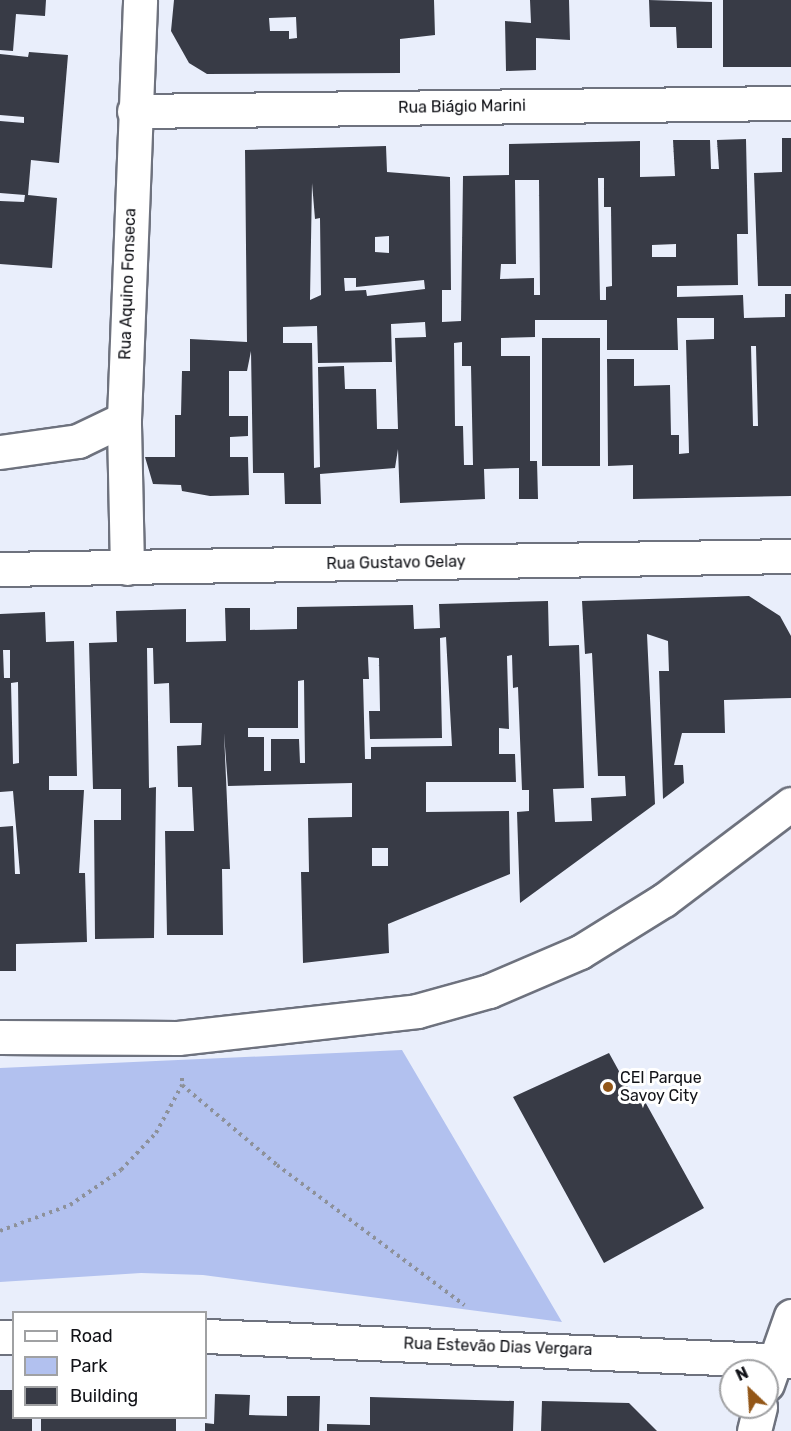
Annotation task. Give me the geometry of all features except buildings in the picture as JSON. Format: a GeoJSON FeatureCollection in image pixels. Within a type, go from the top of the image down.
{"type":"FeatureCollection","features":[{"type":"Feature","properties":{"kind":"street","name":"Rua Aquino Fonseca"},"geometry":{"type":"LineString","coordinates":[[127,568],[124,419],[140,0]]}},
{"type":"Feature","properties":{"kind":"street","name":"Rua Biágio Marini"},"geometry":{"type":"LineString","coordinates":[[134,111],[791,103]]}},
{"type":"Feature","properties":{"kind":"street"},"geometry":{"type":"LineString","coordinates":[[0,452],[78,441],[124,419]]}},
{"type":"Feature","properties":{"kind":"street","name":"Rua Gustavo Gelay"},"geometry":{"type":"LineString","coordinates":[[0,569],[791,556]]}},
{"type":"Feature","properties":{"kind":"street"},"geometry":{"type":"LineString","coordinates":[[0,1037],[178,1038],[417,1011],[489,992],[579,952],[664,900],[791,804]]}},
{"type":"Feature","properties":{"kind":"street"},"geometry":{"type":"LineString","coordinates":[[779,1361],[791,1316]]}},
{"type":"Feature","properties":{"kind":"street","name":"Rua Estevão Dias Vergara"},"geometry":{"type":"LineString","coordinates":[[207,1336],[495,1346],[719,1363]]}},
{"type":"Feature","properties":{"kind":"path"},"geometry":{"type":"LineString","coordinates":[[0,1231],[70,1205],[121,1170],[156,1133],[183,1085],[178,1038]]}},
{"type":"Feature","properties":{"kind":"path"},"geometry":{"type":"LineString","coordinates":[[183,1085],[277,1165],[462,1302],[495,1346]]}},
{"type":"Feature","properties":{"kind":"green space"},"geometry":{"type":"Polygon","coordinates":[[[402,1050],[562,1322],[203,1275],[141,1273],[0,1282],[0,1068],[402,1050]]]}},
{"type":"Feature","properties":{"kind":"place","name":"CEI Parque Savoy City"},"geometry":{"type":"Point","coordinates":[608,1087]}}]}
